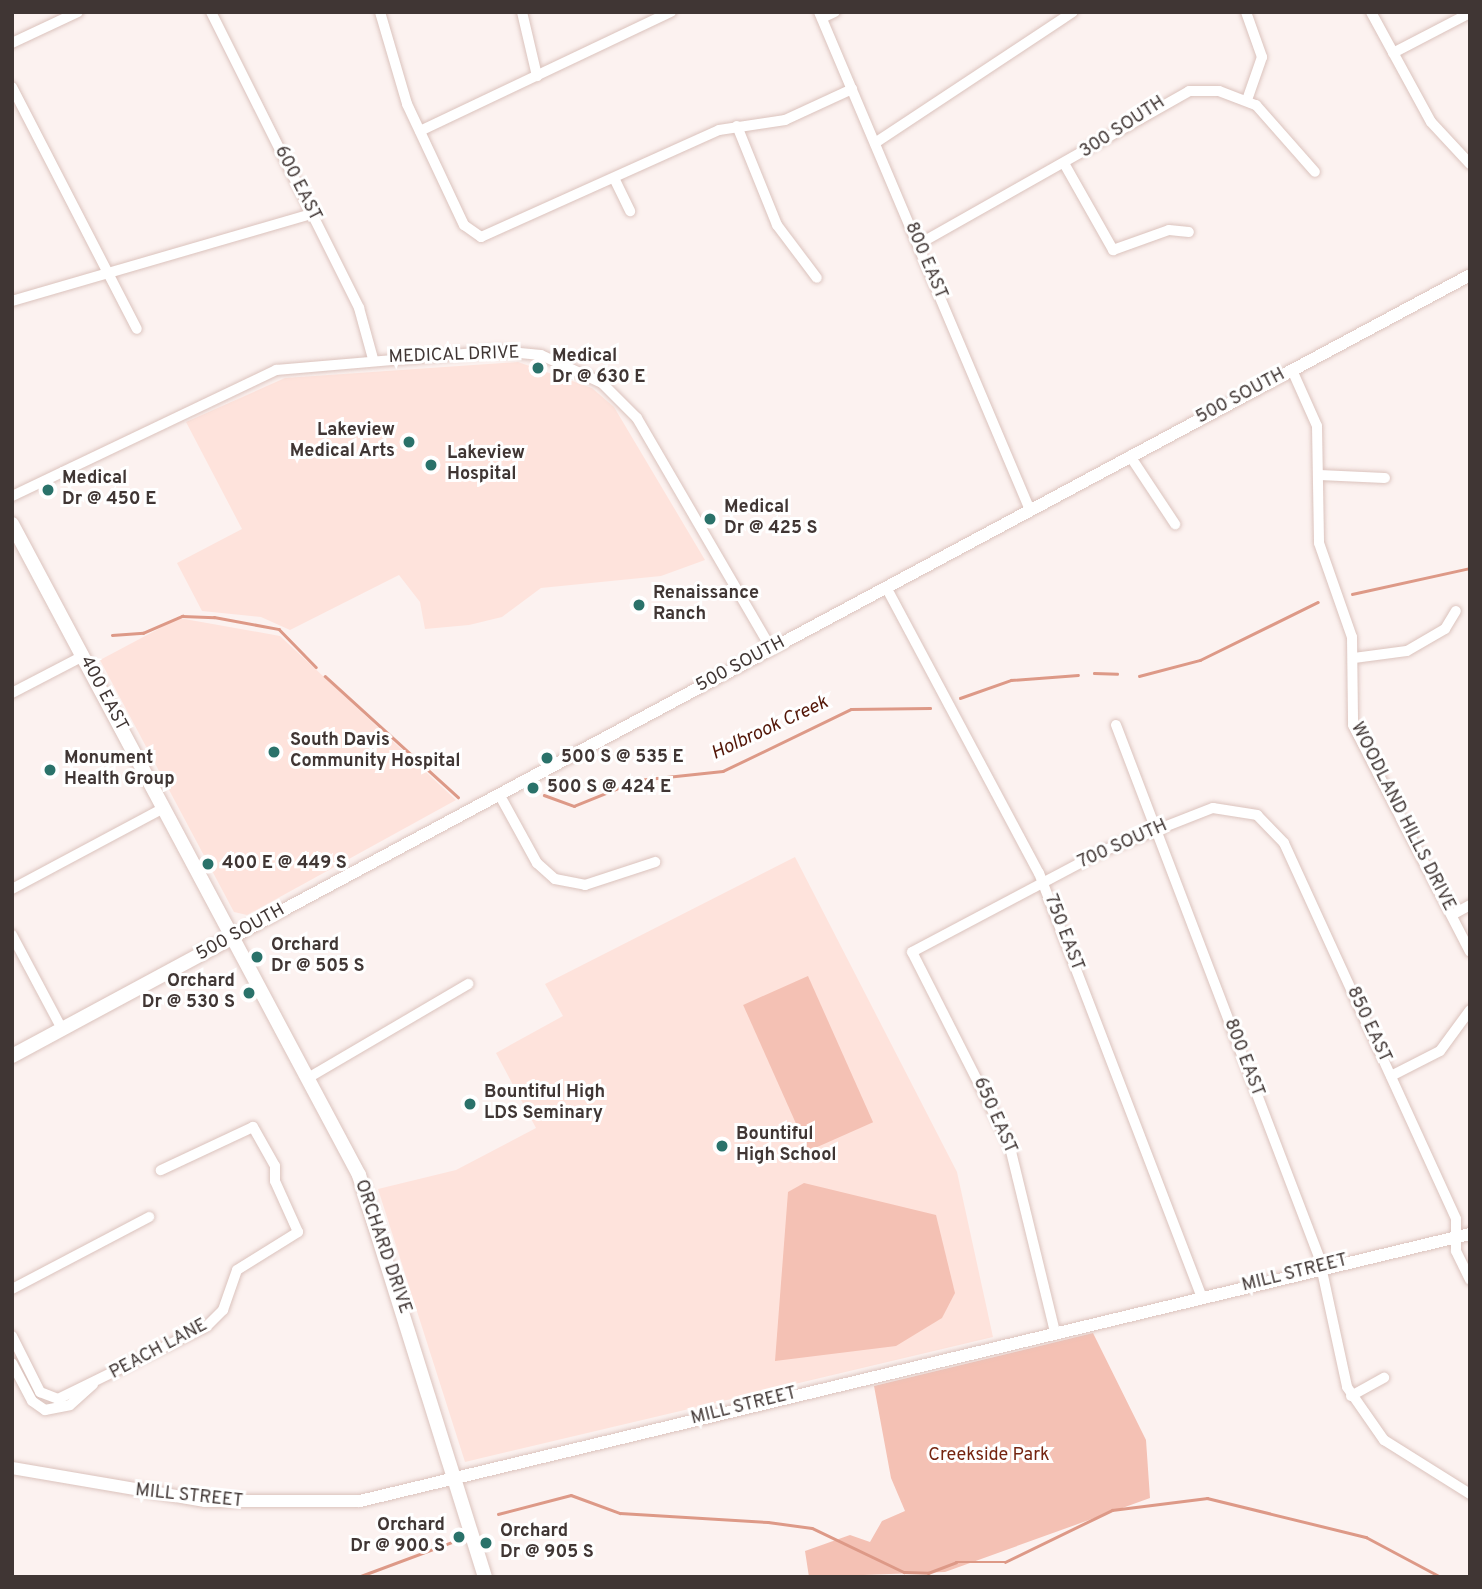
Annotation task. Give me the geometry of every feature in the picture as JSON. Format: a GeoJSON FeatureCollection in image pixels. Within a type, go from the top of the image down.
{"type":"FeatureCollection","features":[{"type":"Feature","properties":{"kind":"main road","name":"400 EAST"},"geometry":{"type":"LineString","coordinates":[[12,524],[233,937]]}},
{"type":"Feature","properties":{"kind":"main road","name":"500 SOUTH"},"geometry":{"type":"LineString","coordinates":[[12,1056],[233,937]]}},
{"type":"Feature","properties":{"kind":"main road","name":"ORCHARD DRIVE"},"geometry":{"type":"LineString","coordinates":[[233,937],[369,1199],[485,1577]]}},
{"type":"Feature","properties":{"kind":"street"},"geometry":{"type":"LineString","coordinates":[[12,43],[78,12]]}},
{"type":"Feature","properties":{"kind":"street","name":"600 EAST"},"geometry":{"type":"LineString","coordinates":[[211,12],[362,313],[373,359]]}},
{"type":"Feature","properties":{"kind":"street"},"geometry":{"type":"LineString","coordinates":[[380,12],[420,131],[464,225],[476,236],[495,234],[614,178],[737,126],[785,120],[852,89]]}},
{"type":"Feature","properties":{"kind":"street"},"geometry":{"type":"LineString","coordinates":[[522,12],[537,76]]}},
{"type":"Feature","properties":{"kind":"street"},"geometry":{"type":"LineString","coordinates":[[420,131],[671,12]]}},
{"type":"Feature","properties":{"kind":"street"},"geometry":{"type":"LineString","coordinates":[[820,15],[835,12]]}},
{"type":"Feature","properties":{"kind":"street"},"geometry":{"type":"LineString","coordinates":[[875,143],[1073,12]]}},
{"type":"Feature","properties":{"kind":"street"},"geometry":{"type":"LineString","coordinates":[[1246,12],[1262,57],[1247,100]]}},
{"type":"Feature","properties":{"kind":"street"},"geometry":{"type":"LineString","coordinates":[[1371,12],[1431,122],[1470,164]]}},
{"type":"Feature","properties":{"kind":"street"},"geometry":{"type":"LineString","coordinates":[[1393,53],[1470,13]]}},
{"type":"Feature","properties":{"kind":"street","name":"800 EAST"},"geometry":{"type":"LineString","coordinates":[[820,15],[1030,510]]}},
{"type":"Feature","properties":{"kind":"street"},"geometry":{"type":"LineString","coordinates":[[12,87],[137,329]]}},
{"type":"Feature","properties":{"kind":"street","name":"300 SOUTH"},"geometry":{"type":"LineString","coordinates":[[919,244],[1065,165],[1179,93],[1208,90],[1247,100],[1271,118],[1315,173]]}},
{"type":"Feature","properties":{"kind":"street"},"geometry":{"type":"LineString","coordinates":[[737,126],[777,225],[817,278]]}},
{"type":"Feature","properties":{"kind":"street"},"geometry":{"type":"LineString","coordinates":[[1065,165],[1113,250],[1169,230],[1189,232]]}},
{"type":"Feature","properties":{"kind":"street"},"geometry":{"type":"LineString","coordinates":[[614,178],[629,211]]}},
{"type":"Feature","properties":{"kind":"street"},"geometry":{"type":"LineString","coordinates":[[12,301],[108,276],[312,214]]}},
{"type":"Feature","properties":{"kind":"street","name":"500 SOUTH"},"geometry":{"type":"LineString","coordinates":[[233,937],[1470,275]]}},
{"type":"Feature","properties":{"kind":"street","name":"MEDICAL DRIVE"},"geometry":{"type":"LineString","coordinates":[[12,496],[253,378],[303,365],[525,352],[566,363],[602,383],[647,432],[771,648]]}},
{"type":"Feature","properties":{"kind":"street","name":"WOODLAND HILLS DRIVE"},"geometry":{"type":"LineString","coordinates":[[1292,370],[1317,426],[1321,556],[1354,659],[1356,734],[1470,952]]}},
{"type":"Feature","properties":{"kind":"street"},"geometry":{"type":"LineString","coordinates":[[1130,456],[1175,524]]}},
{"type":"Feature","properties":{"kind":"street"},"geometry":{"type":"LineString","coordinates":[[1319,475],[1385,478]]}},
{"type":"Feature","properties":{"kind":"street","name":"750 EAST"},"geometry":{"type":"LineString","coordinates":[[886,587],[1043,882],[1202,1297]]}},
{"type":"Feature","properties":{"kind":"street"},"geometry":{"type":"LineString","coordinates":[[1354,659],[1407,651],[1445,629],[1456,611]]}},
{"type":"Feature","properties":{"kind":"street"},"geometry":{"type":"LineString","coordinates":[[12,693],[83,656]]}},
{"type":"Feature","properties":{"kind":"street","name":"800 EAST"},"geometry":{"type":"LineString","coordinates":[[1116,725],[1319,1269],[1351,1396],[1397,1451],[1470,1494]]}},
{"type":"Feature","properties":{"kind":"street"},"geometry":{"type":"LineString","coordinates":[[499,794],[537,863],[555,879],[585,885],[655,862]]}},
{"type":"Feature","properties":{"kind":"street","name":"700 SOUTH"},"geometry":{"type":"LineString","coordinates":[[912,952],[1043,882],[1156,829],[1224,807],[1266,820]]}},
{"type":"Feature","properties":{"kind":"street"},"geometry":{"type":"LineString","coordinates":[[12,889],[164,808]]}},
{"type":"Feature","properties":{"kind":"street","name":"850 EAST"},"geometry":{"type":"LineString","coordinates":[[1266,820],[1284,843],[1456,1219],[1456,1237],[1470,1280]]}},
{"type":"Feature","properties":{"kind":"street"},"geometry":{"type":"LineString","coordinates":[[1452,915],[1470,905]]}},
{"type":"Feature","properties":{"kind":"street"},"geometry":{"type":"LineString","coordinates":[[12,935],[62,1029]]}},
{"type":"Feature","properties":{"kind":"street","name":"650 EAST"},"geometry":{"type":"LineString","coordinates":[[912,952],[1009,1143],[1055,1332]]}},
{"type":"Feature","properties":{"kind":"street"},"geometry":{"type":"LineString","coordinates":[[308,1078],[468,984]]}},
{"type":"Feature","properties":{"kind":"street"},"geometry":{"type":"LineString","coordinates":[[1391,1076],[1440,1051],[1470,1010]]}},
{"type":"Feature","properties":{"kind":"street","name":"PEACH LANE"},"geometry":{"type":"LineString","coordinates":[[12,1336],[46,1397],[93,1384],[207,1326],[223,1310],[237,1270],[298,1232],[275,1181],[275,1166],[253,1127],[161,1170]]}},
{"type":"Feature","properties":{"kind":"street"},"geometry":{"type":"LineString","coordinates":[[12,1289],[149,1217]]}},
{"type":"Feature","properties":{"kind":"street","name":"MILL STREET"},"geometry":{"type":"LineString","coordinates":[[12,1468],[179,1498],[259,1504],[360,1501],[1470,1234]]}},
{"type":"Feature","properties":{"kind":"street","name":"PEACH LANE"},"geometry":{"type":"LineString","coordinates":[[12,1363],[32,1401],[45,1410],[70,1405],[93,1384]]}},
{"type":"Feature","properties":{"kind":"street"},"geometry":{"type":"LineString","coordinates":[[1351,1396],[1384,1378]]}},
{"type":"Feature","properties":{"kind":"shaded area","name":"Lakeview Hospital"},"geometry":{"type":"Polygon","coordinates":[[[518,362],[592,388],[614,407],[705,560],[661,576],[541,588],[502,617],[469,625],[425,629],[420,602],[399,575],[290,630],[261,617],[202,611],[177,563],[242,529],[186,422],[285,378],[518,362]]]}},
{"type":"Feature","properties":{"kind":"shaded area","name":"South Davis Community Hospital"},"geometry":{"type":"Polygon","coordinates":[[[179,618],[280,636],[456,800],[247,915],[234,912],[100,660],[179,618]]]}},
{"type":"Feature","properties":{"kind":"shaded area","name":"Bountiful High School"},"geometry":{"type":"Polygon","coordinates":[[[795,857],[957,1172],[993,1337],[465,1462],[378,1189],[456,1170],[536,1128],[496,1053],[563,1016],[545,984],[795,857]]]}},
{"type":"Feature","properties":{"kind":"green space"},"geometry":{"type":"Polygon","coordinates":[[[808,976],[873,1122],[808,1151],[743,1005],[808,976]]]}},
{"type":"Feature","properties":{"kind":"green space"},"geometry":{"type":"Polygon","coordinates":[[[804,1183],[936,1215],[955,1293],[942,1318],[896,1346],[775,1361],[788,1192],[804,1183]]]}},
{"type":"Feature","properties":{"kind":"green space","name":"Creekside Park"},"geometry":{"type":"Polygon","coordinates":[[[1093,1333],[1146,1440],[1150,1498],[945,1572],[809,1577],[805,1551],[850,1535],[870,1542],[882,1521],[905,1511],[891,1478],[874,1386],[1093,1333]]]}},
{"type":"Feature","properties":{"kind":"waterway","name":"Holbrook Creek"},"geometry":{"type":"LineString","coordinates":[[1352,594],[1470,568]]}},
{"type":"Feature","properties":{"kind":"waterway","name":"Holbrook Creek"},"geometry":{"type":"LineString","coordinates":[[1139,676],[1200,660],[1318,602]]}},
{"type":"Feature","properties":{"kind":"waterway","name":"Holbrook Creek"},"geometry":{"type":"LineString","coordinates":[[112,635],[143,633],[182,616],[214,617],[279,629],[316,667]]}},
{"type":"Feature","properties":{"kind":"waterway"},"geometry":{"type":"LineString","coordinates":[[1094,673],[1117,674]]}},
{"type":"Feature","properties":{"kind":"waterway","name":"Holbrook Creek"},"geometry":{"type":"LineString","coordinates":[[960,698],[1011,680],[1078,675]]}},
{"type":"Feature","properties":{"kind":"waterway","name":"Holbrook Creek"},"geometry":{"type":"LineString","coordinates":[[325,676],[458,797]]}},
{"type":"Feature","properties":{"kind":"waterway","name":"Holbrook Creek"},"geometry":{"type":"LineString","coordinates":[[544,795],[574,806],[638,780],[723,771],[851,709],[930,708]]}},
{"type":"Feature","properties":{"kind":"waterway"},"geometry":{"type":"LineString","coordinates":[[498,1514],[571,1495],[620,1513],[768,1522],[812,1528],[904,1572],[928,1573],[956,1562],[1005,1562],[1112,1510],[1207,1498],[1366,1537],[1441,1577]]}},
{"type":"Feature","properties":{"kind":"waterway"},"geometry":{"type":"LineString","coordinates":[[358,1577],[455,1541]]}},
{"type":"Feature","properties":{"kind":"waterway"},"geometry":{"type":"LineString","coordinates":[[152,1577],[190,1577]]}},
{"type":"Feature","properties":{"kind":"place","name":"Medical Dr @ 630 E"},"geometry":{"type":"Point","coordinates":[538,368]}},
{"type":"Feature","properties":{"kind":"place","name":"Lakeview Medical Arts"},"geometry":{"type":"Point","coordinates":[409,442]}},
{"type":"Feature","properties":{"kind":"place","name":"Lakeview Hospital"},"geometry":{"type":"Point","coordinates":[431,465]}},
{"type":"Feature","properties":{"kind":"place","name":"Medical Dr @ 450 E"},"geometry":{"type":"Point","coordinates":[48,490]}},
{"type":"Feature","properties":{"kind":"place","name":"Medical Dr @ 425 S"},"geometry":{"type":"Point","coordinates":[710,519]}},
{"type":"Feature","properties":{"kind":"place","name":"Renaissance Ranch"},"geometry":{"type":"Point","coordinates":[639,605]}},
{"type":"Feature","properties":{"kind":"place","name":"South Davis Community Hospital"},"geometry":{"type":"Point","coordinates":[274,752]}},
{"type":"Feature","properties":{"kind":"place","name":"500 S @ 535 E"},"geometry":{"type":"Point","coordinates":[547,758]}},
{"type":"Feature","properties":{"kind":"place","name":"Monument Health Group"},"geometry":{"type":"Point","coordinates":[50,770]}},
{"type":"Feature","properties":{"kind":"place","name":"500 S @ 424 E"},"geometry":{"type":"Point","coordinates":[533,788]}},
{"type":"Feature","properties":{"kind":"place","name":"400 E @ 449 S"},"geometry":{"type":"Point","coordinates":[208,864]}},
{"type":"Feature","properties":{"kind":"place","name":"Orchard Dr @ 505 S"},"geometry":{"type":"Point","coordinates":[257,957]}},
{"type":"Feature","properties":{"kind":"place","name":"Orchard Dr @ 530 S"},"geometry":{"type":"Point","coordinates":[249,993]}},
{"type":"Feature","properties":{"kind":"place","name":"Bountiful High LDS Seminary"},"geometry":{"type":"Point","coordinates":[470,1104]}},
{"type":"Feature","properties":{"kind":"place","name":"Bountiful High School"},"geometry":{"type":"Point","coordinates":[722,1146]}},
{"type":"Feature","properties":{"kind":"place","name":"Orchard Dr @ 900 S"},"geometry":{"type":"Point","coordinates":[459,1537]}},
{"type":"Feature","properties":{"kind":"place","name":"Orchard Dr @ 905 S"},"geometry":{"type":"Point","coordinates":[486,1543]}}]}
